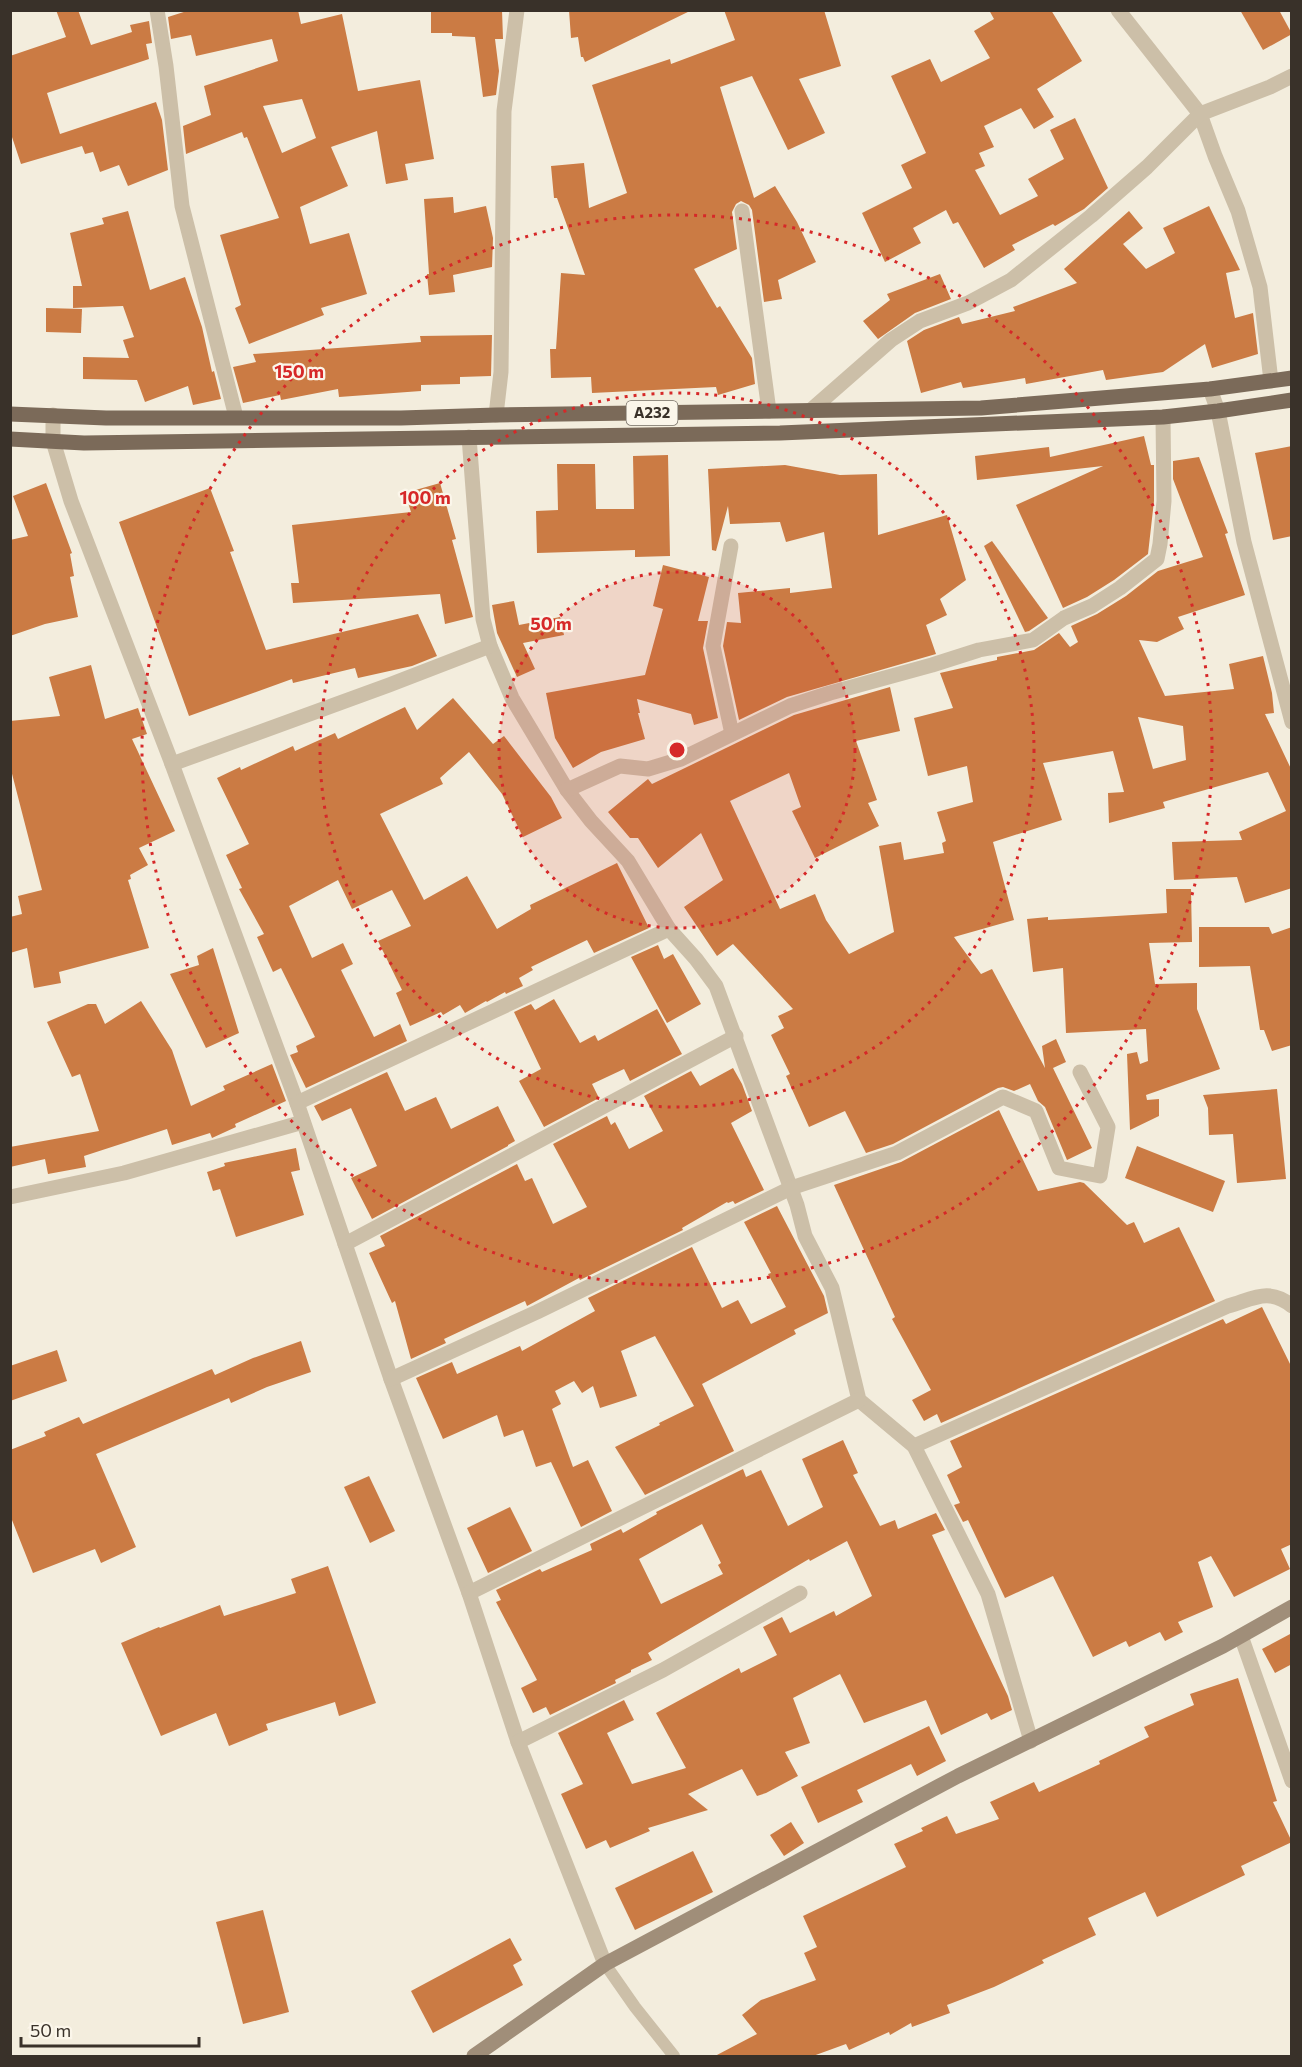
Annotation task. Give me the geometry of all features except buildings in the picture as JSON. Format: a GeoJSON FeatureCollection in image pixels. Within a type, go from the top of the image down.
{"type":"FeatureCollection","features":[{"type":"Feature","properties":{"kind":"main road","name":"A232"},"geometry":{"type":"LineString","coordinates":[[10,414],[106,418],[401,418],[496,414],[981,408],[1210,389],[1292,378]]}},
{"type":"Feature","properties":{"kind":"main road","name":"A232"},"geometry":{"type":"LineString","coordinates":[[10,439],[84,443],[780,433],[1163,417],[1292,400]]}},
{"type":"Feature","properties":{"kind":"main road"},"geometry":{"type":"LineString","coordinates":[[474,2056],[605,1964],[938,1787],[1241,1636],[1292,1607]]}},
{"type":"Feature","properties":{"kind":"street"},"geometry":{"type":"LineString","coordinates":[[157,10],[183,206],[236,417]]}},
{"type":"Feature","properties":{"kind":"street"},"geometry":{"type":"LineString","coordinates":[[496,414],[501,372],[504,111],[517,10]]}},
{"type":"Feature","properties":{"kind":"street"},"geometry":{"type":"LineString","coordinates":[[1118,10],[1200,114],[1238,211],[1260,286],[1271,381]]}},
{"type":"Feature","properties":{"kind":"street"},"geometry":{"type":"LineString","coordinates":[[810,411],[891,340],[920,321],[968,303],[1011,280],[1147,168],[1200,114],[1292,76]]}},
{"type":"Feature","properties":{"kind":"street"},"geometry":{"type":"LineString","coordinates":[[742,211],[769,411]]}},
{"type":"Feature","properties":{"kind":"street"},"geometry":{"type":"LineString","coordinates":[[1210,389],[1218,411],[1244,542],[1292,722]]}},
{"type":"Feature","properties":{"kind":"street"},"geometry":{"type":"LineString","coordinates":[[53,415],[53,441],[71,501],[172,764],[297,1103],[391,1379],[469,1593],[518,1742],[605,1964]]}},
{"type":"Feature","properties":{"kind":"street"},"geometry":{"type":"LineString","coordinates":[[567,790],[620,766],[648,769],[681,759],[790,706],[830,693],[979,650],[1033,640],[1064,618],[1092,606],[1120,588],[1157,559],[1164,501],[1163,417]]}},
{"type":"Feature","properties":{"kind":"street"},"geometry":{"type":"LineString","coordinates":[[469,437],[483,619],[490,646],[512,698],[567,790],[591,821],[628,861],[669,929],[696,958],[716,986],[797,1204],[805,1236],[832,1288],[859,1400],[914,1446],[988,1594],[1031,1741]]}},
{"type":"Feature","properties":{"kind":"street"},"geometry":{"type":"LineString","coordinates":[[731,546],[713,646],[732,734]]}},
{"type":"Feature","properties":{"kind":"street"},"geometry":{"type":"LineString","coordinates":[[172,764],[490,646]]}},
{"type":"Feature","properties":{"kind":"street"},"geometry":{"type":"LineString","coordinates":[[297,1103],[669,929]]}},
{"type":"Feature","properties":{"kind":"street"},"geometry":{"type":"LineString","coordinates":[[345,1244],[736,1036]]}},
{"type":"Feature","properties":{"kind":"street"},"geometry":{"type":"LineString","coordinates":[[391,1379],[537,1312],[791,1188],[897,1154],[1003,1097],[1036,1111],[1059,1168],[1100,1176],[1108,1127],[1080,1072]]}},
{"type":"Feature","properties":{"kind":"street"},"geometry":{"type":"LineString","coordinates":[[10,1197],[124,1173],[303,1122]]}},
{"type":"Feature","properties":{"kind":"street"},"geometry":{"type":"LineString","coordinates":[[914,1446],[1228,1306],[1269,1294],[1283,1299],[1292,1306]]}},
{"type":"Feature","properties":{"kind":"street"},"geometry":{"type":"LineString","coordinates":[[469,1593],[859,1400]]}},
{"type":"Feature","properties":{"kind":"street"},"geometry":{"type":"LineString","coordinates":[[518,1742],[663,1670],[800,1593]]}},
{"type":"Feature","properties":{"kind":"street"},"geometry":{"type":"LineString","coordinates":[[1241,1636],[1292,1781]]}},
{"type":"Feature","properties":{"kind":"lane"},"geometry":{"type":"LineString","coordinates":[[605,1964],[635,2007],[674,2056]]}}]}
